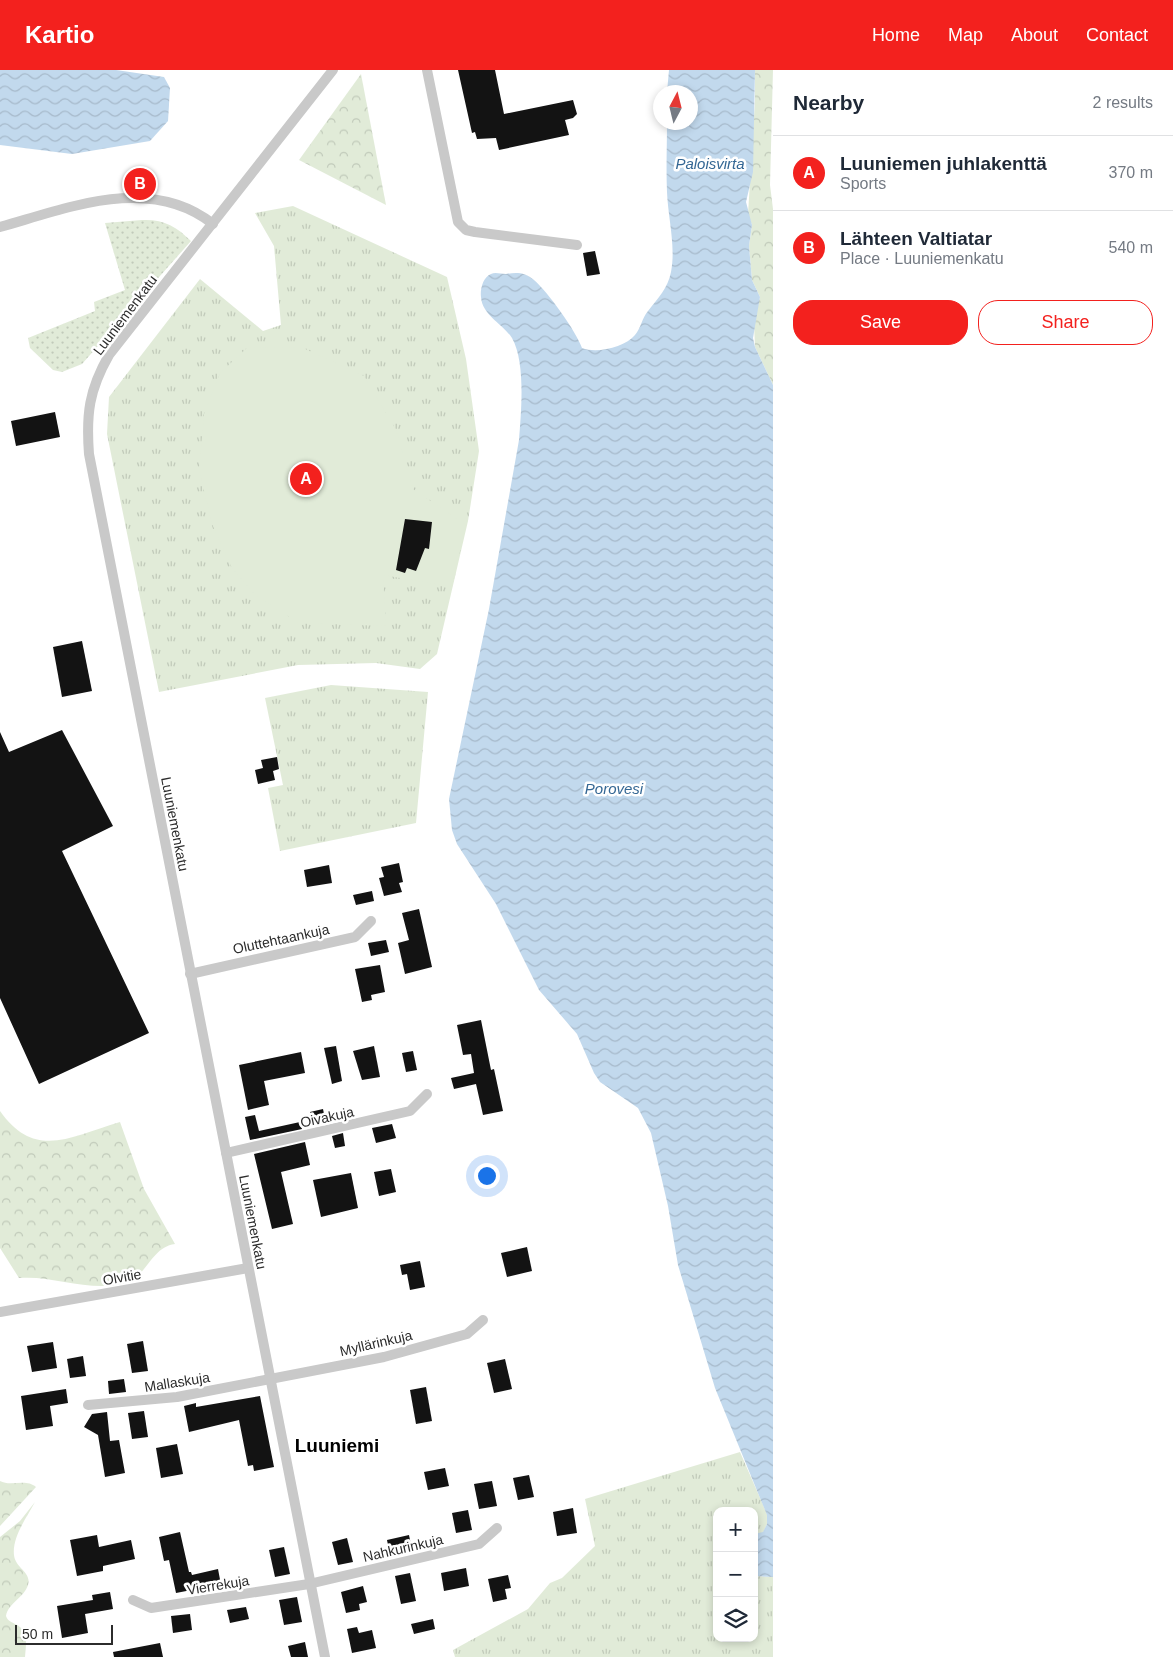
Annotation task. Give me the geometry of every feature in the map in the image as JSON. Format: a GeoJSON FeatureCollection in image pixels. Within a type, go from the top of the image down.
{"type":"FeatureCollection","features":[{"type":"Feature","properties":{"kind":"street","name":"Luuniemenkatu"},"geometry":{"type":"LineString","coordinates":[[325,1657],[309,1584],[89,454],[88,421],[91,393],[97,376],[109,355],[333,70]]}},
{"type":"Feature","properties":{"kind":"street"},"geometry":{"type":"LineString","coordinates":[[427,70],[458,222],[466,230],[475,232],[576,246]]}},
{"type":"Feature","properties":{"kind":"street"},"geometry":{"type":"LineString","coordinates":[[0,228],[80,205],[117,199],[148,199],[184,206],[213,224]]}},
{"type":"Feature","properties":{"kind":"street","name":"Oluttehtaankuja"},"geometry":{"type":"LineString","coordinates":[[190,974],[355,937],[371,921]]}},
{"type":"Feature","properties":{"kind":"street","name":"Oivakuja"},"geometry":{"type":"LineString","coordinates":[[226,1153],[344,1128],[410,1111],[427,1094]]}},
{"type":"Feature","properties":{"kind":"street","name":"Olvitie"},"geometry":{"type":"LineString","coordinates":[[0,1312],[248,1268]]}},
{"type":"Feature","properties":{"kind":"street","name":"Myllärinkuja"},"geometry":{"type":"LineString","coordinates":[[270,1380],[384,1357],[467,1334],[483,1320]]}},
{"type":"Feature","properties":{"kind":"street","name":"Mallaskuja"},"geometry":{"type":"LineString","coordinates":[[88,1405],[177,1398],[270,1380]]}},
{"type":"Feature","properties":{"kind":"street","name":"Nahkurinkuja"},"geometry":{"type":"LineString","coordinates":[[309,1584],[479,1544],[497,1528]]}},
{"type":"Feature","properties":{"kind":"street","name":"Vierrekuja"},"geometry":{"type":"LineString","coordinates":[[133,1600],[151,1608],[309,1584]]}},
{"type":"Feature","properties":{"kind":"green space"},"geometry":{"type":"Polygon","coordinates":[[[755,70],[773,70],[770,185],[773,209],[773,385],[755,347],[754,323],[760,297],[752,280],[749,246],[752,225],[748,214],[755,101],[755,70]]]}},
{"type":"Feature","properties":{"kind":"green space"},"geometry":{"type":"Polygon","coordinates":[[[361,74],[386,205],[299,160],[361,74]]]}},
{"type":"Feature","properties":{"kind":"green space"},"geometry":{"type":"Polygon","coordinates":[[[293,206],[447,277],[466,359],[479,451],[468,521],[437,654],[420,669],[376,663],[298,665],[159,692],[107,434],[109,397],[200,279],[263,331],[281,325],[274,246],[255,213],[293,206]]]}},
{"type":"Feature","properties":{"kind":"green space"},"geometry":{"type":"Polygon","coordinates":[[[142,220],[169,224],[191,241],[82,364],[62,372],[53,370],[30,348],[28,338],[95,311],[94,302],[125,290],[105,223],[142,220]]]}},
{"type":"Feature","properties":{"kind":"green space"},"geometry":{"type":"Polygon","coordinates":[[[248,347],[303,348],[364,376],[396,430],[413,489],[466,525],[452,587],[383,575],[386,626],[299,623],[256,596],[232,568],[212,524],[199,470],[204,414],[220,373],[248,347]]]}},
{"type":"Feature","properties":{"kind":"green space"},"geometry":{"type":"Polygon","coordinates":[[[331,685],[428,692],[416,823],[280,851],[268,788],[283,785],[265,698],[331,685]]]}},
{"type":"Feature","properties":{"kind":"green space"},"geometry":{"type":"Polygon","coordinates":[[[0,1111],[13,1126],[27,1136],[41,1140],[70,1138],[120,1122],[144,1189],[175,1244],[167,1246],[154,1256],[139,1275],[132,1280],[112,1286],[19,1278],[0,1248],[0,1111]]]}},
{"type":"Feature","properties":{"kind":"green space"},"geometry":{"type":"Polygon","coordinates":[[[740,1452],[767,1514],[767,1524],[763,1533],[758,1534],[758,1507],[713,1507],[713,1642],[758,1642],[758,1576],[773,1577],[773,1657],[455,1657],[453,1650],[528,1609],[550,1583],[562,1578],[595,1546],[585,1499],[740,1452]]]}},
{"type":"Feature","properties":{"kind":"green space"},"geometry":{"type":"Polygon","coordinates":[[[0,1481],[4,1483],[28,1483],[36,1487],[0,1526],[0,1481]]]}},
{"type":"Feature","properties":{"kind":"green space"},"geometry":{"type":"Polygon","coordinates":[[[35,1502],[21,1527],[14,1548],[15,1559],[28,1577],[28,1585],[23,1594],[7,1611],[6,1616],[9,1621],[23,1630],[25,1634],[25,1657],[0,1657],[0,1537],[20,1521],[35,1502]]]}},
{"type":"Feature","properties":{"kind":"water"},"geometry":{"type":"Polygon","coordinates":[[[0,70],[116,70],[164,77],[170,88],[168,121],[150,141],[72,154],[0,145],[0,70]]]}},
{"type":"Feature","properties":{"kind":"water","name":"Porovesi"},"geometry":{"type":"Polygon","coordinates":[[[669,70],[755,70],[753,172],[746,202],[752,225],[749,246],[752,280],[760,297],[753,338],[755,347],[773,385],[773,1577],[758,1576],[758,1533],[763,1532],[767,1524],[767,1515],[715,1388],[678,1265],[668,1206],[651,1133],[638,1108],[600,1082],[594,1073],[577,1034],[539,990],[496,904],[457,844],[452,830],[449,799],[489,609],[519,440],[521,416],[521,374],[516,348],[512,338],[485,309],[482,303],[481,290],[486,278],[494,273],[520,273],[531,277],[547,293],[561,312],[582,348],[588,350],[603,350],[618,346],[635,335],[646,314],[665,288],[671,272],[672,242],[667,192],[667,130],[698,130],[698,85],[668,85],[669,70]]]}},
{"type":"Feature","properties":{"kind":"building"},"geometry":{"type":"Polygon","coordinates":[[[458,70],[495,70],[504,114],[573,100],[577,114],[573,118],[565,120],[569,135],[499,150],[496,138],[477,139],[475,132],[472,133],[458,70]]]}},
{"type":"Feature","properties":{"kind":"building"},"geometry":{"type":"Polygon","coordinates":[[[595,251],[600,274],[587,276],[583,253],[595,251]]]}},
{"type":"Feature","properties":{"kind":"building"},"geometry":{"type":"Polygon","coordinates":[[[55,412],[60,437],[16,446],[11,421],[55,412]]]}},
{"type":"Feature","properties":{"kind":"building"},"geometry":{"type":"Polygon","coordinates":[[[405,519],[432,522],[429,549],[425,548],[416,571],[407,568],[405,573],[396,570],[405,519]]]}},
{"type":"Feature","properties":{"kind":"building"},"geometry":{"type":"Polygon","coordinates":[[[82,641],[92,691],[62,697],[53,647],[82,641]]]}},
{"type":"Feature","properties":{"kind":"building"},"geometry":{"type":"Polygon","coordinates":[[[62,730],[113,826],[62,851],[149,1033],[39,1084],[0,998],[0,732],[9,752],[62,730]]]}},
{"type":"Feature","properties":{"kind":"building"},"geometry":{"type":"Polygon","coordinates":[[[277,757],[279,769],[273,771],[275,780],[258,784],[255,770],[263,768],[261,760],[277,757]]]}},
{"type":"Feature","properties":{"kind":"building"},"geometry":{"type":"Polygon","coordinates":[[[399,863],[403,882],[399,883],[402,892],[384,896],[379,878],[384,877],[381,867],[399,863]]]}},
{"type":"Feature","properties":{"kind":"building"},"geometry":{"type":"Polygon","coordinates":[[[329,865],[332,883],[307,887],[304,870],[329,865]]]}},
{"type":"Feature","properties":{"kind":"building"},"geometry":{"type":"Polygon","coordinates":[[[372,891],[374,901],[356,905],[353,895],[372,891]]]}},
{"type":"Feature","properties":{"kind":"building"},"geometry":{"type":"Polygon","coordinates":[[[419,909],[432,967],[405,974],[398,943],[409,940],[402,913],[419,909]]]}},
{"type":"Feature","properties":{"kind":"building"},"geometry":{"type":"Polygon","coordinates":[[[386,940],[389,952],[371,956],[368,943],[386,940]]]}},
{"type":"Feature","properties":{"kind":"building"},"geometry":{"type":"Polygon","coordinates":[[[380,965],[385,992],[371,995],[372,1000],[362,1002],[355,969],[380,965]]]}},
{"type":"Feature","properties":{"kind":"building"},"geometry":{"type":"Polygon","coordinates":[[[481,1020],[491,1070],[494,1069],[503,1111],[483,1115],[476,1084],[454,1089],[451,1078],[474,1073],[471,1054],[463,1055],[457,1025],[481,1020]]]}},
{"type":"Feature","properties":{"kind":"building"},"geometry":{"type":"Polygon","coordinates":[[[336,1046],[342,1081],[332,1084],[324,1048],[336,1046]]]}},
{"type":"Feature","properties":{"kind":"building"},"geometry":{"type":"Polygon","coordinates":[[[374,1046],[380,1077],[362,1080],[353,1051],[374,1046]]]}},
{"type":"Feature","properties":{"kind":"building"},"geometry":{"type":"Polygon","coordinates":[[[413,1051],[417,1070],[406,1072],[402,1053],[413,1051]]]}},
{"type":"Feature","properties":{"kind":"building"},"geometry":{"type":"Polygon","coordinates":[[[301,1052],[305,1073],[264,1081],[269,1105],[248,1110],[239,1065],[301,1052]]]}},
{"type":"Feature","properties":{"kind":"building"},"geometry":{"type":"Polygon","coordinates":[[[323,1109],[326,1123],[313,1126],[310,1112],[323,1109]]]}},
{"type":"Feature","properties":{"kind":"building"},"geometry":{"type":"Polygon","coordinates":[[[339,1113],[340,1120],[329,1122],[328,1116],[339,1113]]]}},
{"type":"Feature","properties":{"kind":"building"},"geometry":{"type":"Polygon","coordinates":[[[255,1115],[259,1131],[300,1122],[302,1129],[250,1140],[245,1117],[255,1115]]]}},
{"type":"Feature","properties":{"kind":"building"},"geometry":{"type":"Polygon","coordinates":[[[392,1124],[396,1138],[376,1143],[372,1128],[392,1124]]]}},
{"type":"Feature","properties":{"kind":"building"},"geometry":{"type":"Polygon","coordinates":[[[343,1133],[345,1146],[335,1148],[332,1136],[343,1133]]]}},
{"type":"Feature","properties":{"kind":"building"},"geometry":{"type":"Polygon","coordinates":[[[305,1142],[310,1165],[281,1172],[293,1224],[272,1229],[254,1154],[305,1142]]]}},
{"type":"Feature","properties":{"kind":"building"},"geometry":{"type":"Polygon","coordinates":[[[391,1169],[396,1192],[379,1196],[374,1172],[391,1169]]]}},
{"type":"Feature","properties":{"kind":"building"},"geometry":{"type":"Polygon","coordinates":[[[351,1173],[358,1208],[321,1217],[313,1180],[351,1173]]]}},
{"type":"Feature","properties":{"kind":"building"},"geometry":{"type":"Polygon","coordinates":[[[527,1247],[532,1271],[507,1277],[501,1253],[527,1247]]]}},
{"type":"Feature","properties":{"kind":"building"},"geometry":{"type":"Polygon","coordinates":[[[420,1261],[425,1287],[410,1290],[407,1274],[402,1275],[400,1265],[420,1261]]]}},
{"type":"Feature","properties":{"kind":"building"},"geometry":{"type":"Polygon","coordinates":[[[143,1341],[148,1371],[132,1373],[127,1344],[143,1341]]]}},
{"type":"Feature","properties":{"kind":"building"},"geometry":{"type":"Polygon","coordinates":[[[53,1342],[57,1368],[32,1372],[27,1346],[53,1342]]]}},
{"type":"Feature","properties":{"kind":"building"},"geometry":{"type":"Polygon","coordinates":[[[83,1356],[86,1376],[70,1378],[67,1359],[83,1356]]]}},
{"type":"Feature","properties":{"kind":"building"},"geometry":{"type":"Polygon","coordinates":[[[505,1359],[512,1389],[494,1393],[487,1363],[505,1359]]]}},
{"type":"Feature","properties":{"kind":"building"},"geometry":{"type":"Polygon","coordinates":[[[124,1379],[126,1392],[109,1394],[108,1381],[124,1379]]]}},
{"type":"Feature","properties":{"kind":"building"},"geometry":{"type":"Polygon","coordinates":[[[426,1387],[432,1421],[416,1424],[410,1390],[426,1387]]]}},
{"type":"Feature","properties":{"kind":"building"},"geometry":{"type":"Polygon","coordinates":[[[66,1389],[68,1403],[50,1406],[53,1426],[26,1430],[21,1396],[66,1389]]]}},
{"type":"Feature","properties":{"kind":"building"},"geometry":{"type":"Polygon","coordinates":[[[260,1396],[274,1467],[254,1471],[253,1465],[248,1466],[239,1420],[189,1432],[184,1406],[196,1403],[196,1407],[260,1396]]]}},
{"type":"Feature","properties":{"kind":"building"},"geometry":{"type":"Polygon","coordinates":[[[144,1411],[148,1437],[132,1439],[128,1413],[144,1411]]]}},
{"type":"Feature","properties":{"kind":"building"},"geometry":{"type":"Polygon","coordinates":[[[107,1412],[110,1441],[119,1440],[125,1473],[105,1477],[98,1435],[84,1427],[92,1414],[107,1412]]]}},
{"type":"Feature","properties":{"kind":"building"},"geometry":{"type":"Polygon","coordinates":[[[177,1444],[183,1474],[161,1478],[156,1448],[177,1444]]]}},
{"type":"Feature","properties":{"kind":"building"},"geometry":{"type":"Polygon","coordinates":[[[445,1468],[449,1486],[428,1490],[424,1472],[445,1468]]]}},
{"type":"Feature","properties":{"kind":"building"},"geometry":{"type":"Polygon","coordinates":[[[529,1475],[534,1497],[518,1500],[513,1478],[529,1475]]]}},
{"type":"Feature","properties":{"kind":"building"},"geometry":{"type":"Polygon","coordinates":[[[492,1481],[497,1506],[479,1509],[474,1484],[492,1481]]]}},
{"type":"Feature","properties":{"kind":"building"},"geometry":{"type":"Polygon","coordinates":[[[573,1508],[577,1533],[557,1536],[553,1512],[573,1508]]]}},
{"type":"Feature","properties":{"kind":"building"},"geometry":{"type":"Polygon","coordinates":[[[468,1510],[472,1530],[456,1533],[452,1513],[468,1510]]]}},
{"type":"Feature","properties":{"kind":"building"},"geometry":{"type":"Polygon","coordinates":[[[180,1532],[189,1572],[192,1575],[218,1569],[222,1590],[208,1592],[207,1587],[176,1593],[169,1560],[164,1561],[159,1537],[180,1532]]]}},
{"type":"Feature","properties":{"kind":"building"},"geometry":{"type":"Polygon","coordinates":[[[97,1535],[99,1547],[131,1540],[135,1559],[103,1566],[103,1571],[77,1576],[70,1540],[97,1535]]]}},
{"type":"Feature","properties":{"kind":"building"},"geometry":{"type":"Polygon","coordinates":[[[409,1535],[412,1550],[390,1555],[387,1540],[409,1535]]]}},
{"type":"Feature","properties":{"kind":"building"},"geometry":{"type":"Polygon","coordinates":[[[347,1538],[353,1562],[338,1565],[332,1542],[347,1538]]]}},
{"type":"Feature","properties":{"kind":"building"},"geometry":{"type":"Polygon","coordinates":[[[284,1547],[290,1574],[275,1577],[269,1550],[284,1547]]]}},
{"type":"Feature","properties":{"kind":"building"},"geometry":{"type":"Polygon","coordinates":[[[466,1568],[469,1586],[444,1591],[441,1573],[466,1568]]]}},
{"type":"Feature","properties":{"kind":"building"},"geometry":{"type":"Polygon","coordinates":[[[410,1573],[416,1601],[401,1604],[395,1576],[410,1573]]]}},
{"type":"Feature","properties":{"kind":"building"},"geometry":{"type":"Polygon","coordinates":[[[508,1575],[511,1588],[505,1589],[507,1599],[493,1602],[488,1579],[508,1575]]]}},
{"type":"Feature","properties":{"kind":"building"},"geometry":{"type":"Polygon","coordinates":[[[363,1586],[367,1602],[359,1604],[360,1610],[346,1613],[341,1592],[363,1586]]]}},
{"type":"Feature","properties":{"kind":"building"},"geometry":{"type":"Polygon","coordinates":[[[110,1592],[113,1609],[85,1614],[88,1633],[62,1638],[57,1606],[93,1600],[92,1595],[110,1592]]]}},
{"type":"Feature","properties":{"kind":"building"},"geometry":{"type":"Polygon","coordinates":[[[297,1597],[302,1622],[284,1625],[279,1600],[297,1597]]]}},
{"type":"Feature","properties":{"kind":"building"},"geometry":{"type":"Polygon","coordinates":[[[246,1607],[249,1619],[230,1623],[227,1610],[246,1607]]]}},
{"type":"Feature","properties":{"kind":"building"},"geometry":{"type":"Polygon","coordinates":[[[190,1614],[192,1630],[173,1633],[171,1616],[190,1614]]]}},
{"type":"Feature","properties":{"kind":"building"},"geometry":{"type":"Polygon","coordinates":[[[433,1619],[435,1629],[414,1634],[411,1624],[433,1619]]]}},
{"type":"Feature","properties":{"kind":"building"},"geometry":{"type":"Polygon","coordinates":[[[357,1627],[359,1633],[372,1630],[376,1648],[352,1653],[347,1629],[357,1627]]]}},
{"type":"Feature","properties":{"kind":"building"},"geometry":{"type":"Polygon","coordinates":[[[305,1642],[308,1657],[291,1657],[288,1646],[305,1642]]]}},
{"type":"Feature","properties":{"kind":"building"},"geometry":{"type":"Polygon","coordinates":[[[160,1643],[163,1657],[114,1657],[113,1652],[160,1643]]]}},
{"type":"Feature","properties":{"kind":"place","name":"Lähteen Valtiatar"},"geometry":{"type":"Point","coordinates":[140,184]}},
{"type":"Feature","properties":{"kind":"place","name":"Luuniemen juhlakenttä"},"geometry":{"type":"Point","coordinates":[306,479]}},
{"type":"Feature","properties":{"kind":"district","name":"Luuniemi"},"geometry":{"type":"Point","coordinates":[337,1445]}},
{"type":"Feature","properties":{"kind":"water label","name":"Paloisvirta"},"geometry":{"type":"Point","coordinates":[710,164]}}]}
